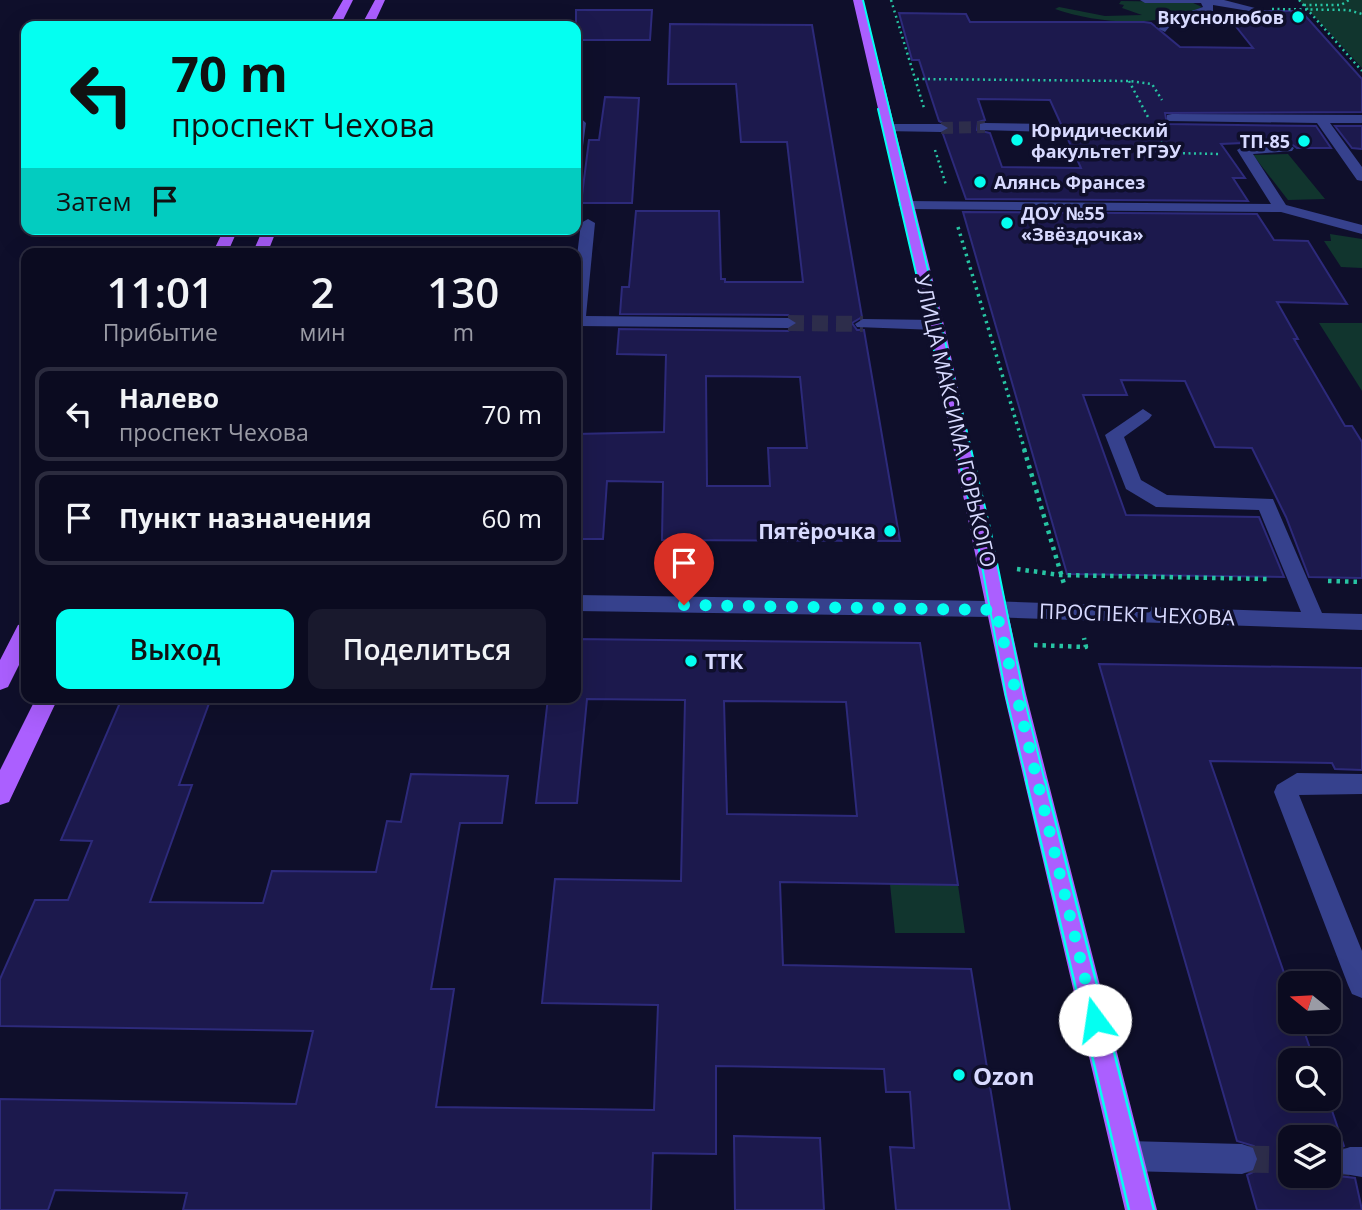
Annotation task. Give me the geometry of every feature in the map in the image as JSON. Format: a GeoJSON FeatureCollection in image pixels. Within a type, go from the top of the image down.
{"type":"FeatureCollection","features":[{"type":"Feature","properties":{"kind":"main road"},"geometry":{"type":"LineString","coordinates":[[337,21],[348,0]]}},
{"type":"Feature","properties":{"kind":"main road"},"geometry":{"type":"LineString","coordinates":[[370,21],[380,0]]}},
{"type":"Feature","properties":{"kind":"main road","name":"УЛИЦА МАКСИМА ГОРЬКОГО"},"geometry":{"type":"LineString","coordinates":[[858,0],[905,205],[936,325],[989,565],[996,610],[1141,1210]]}},
{"type":"Feature","properties":{"kind":"main road"},"geometry":{"type":"LineString","coordinates":[[0,681],[21,641]]}},
{"type":"Feature","properties":{"kind":"main road"},"geometry":{"type":"LineString","coordinates":[[0,795],[45,703]]}},
{"type":"Feature","properties":{"kind":"street"},"geometry":{"type":"LineString","coordinates":[[1145,0],[1206,0],[1249,8]]}},
{"type":"Feature","properties":{"kind":"street"},"geometry":{"type":"LineString","coordinates":[[1166,29],[1166,23],[1209,9],[1206,0]]}},
{"type":"Feature","properties":{"kind":"street"},"geometry":{"type":"LineString","coordinates":[[1171,118],[1362,119]]}},
{"type":"Feature","properties":{"kind":"street"},"geometry":{"type":"LineString","coordinates":[[1321,119],[1362,177]]}},
{"type":"Feature","properties":{"kind":"street"},"geometry":{"type":"LineString","coordinates":[[985,127],[1049,128]]}},
{"type":"Feature","properties":{"kind":"street"},"geometry":{"type":"LineString","coordinates":[[888,128],[934,128]]}},
{"type":"Feature","properties":{"kind":"street"},"geometry":{"type":"LineString","coordinates":[[1281,208],[1244,150],[1287,148]]}},
{"type":"Feature","properties":{"kind":"street"},"geometry":{"type":"LineString","coordinates":[[905,205],[1281,208],[1362,230]]}},
{"type":"Feature","properties":{"kind":"street"},"geometry":{"type":"LineString","coordinates":[[581,285],[588,223]]}},
{"type":"Feature","properties":{"kind":"street"},"geometry":{"type":"LineString","coordinates":[[581,321],[788,323]]}},
{"type":"Feature","properties":{"kind":"street"},"geometry":{"type":"LineString","coordinates":[[863,324],[936,325]]}},
{"type":"Feature","properties":{"kind":"street"},"geometry":{"type":"LineString","coordinates":[[1143,415],[1114,435],[1133,484],[1163,502],[1266,504],[1315,620]]}},
{"type":"Feature","properties":{"kind":"street","name":"ПРОСПЕКТ ЧЕХОВА"},"geometry":{"type":"LineString","coordinates":[[581,603],[996,610],[1362,622]]}},
{"type":"Feature","properties":{"kind":"street"},"geometry":{"type":"LineString","coordinates":[[1362,784],[1297,783],[1286,792],[1362,985]]}},
{"type":"Feature","properties":{"kind":"street"},"geometry":{"type":"LineString","coordinates":[[1128,1156],[1242,1159]]}},
{"type":"Feature","properties":{"kind":"path"},"geometry":{"type":"LineString","coordinates":[[891,0],[934,128],[952,205],[1060,575]]}},
{"type":"Feature","properties":{"kind":"path"},"geometry":{"type":"LineString","coordinates":[[1299,0],[1362,71]]}},
{"type":"Feature","properties":{"kind":"path"},"geometry":{"type":"LineString","coordinates":[[1303,5],[1341,5],[1349,0]]}},
{"type":"Feature","properties":{"kind":"path"},"geometry":{"type":"LineString","coordinates":[[1249,8],[1348,10],[1362,14]]}},
{"type":"Feature","properties":{"kind":"path"},"geometry":{"type":"LineString","coordinates":[[917,79],[1152,83],[1171,118]]}},
{"type":"Feature","properties":{"kind":"path"},"geometry":{"type":"LineString","coordinates":[[989,565],[1060,575],[1362,582]]}},
{"type":"Feature","properties":{"kind":"green space"},"geometry":{"type":"Polygon","coordinates":[[[1299,0],[1362,0],[1362,68],[1299,0]]]}},
{"type":"Feature","properties":{"kind":"green space"},"geometry":{"type":"Polygon","coordinates":[[[1121,1],[1191,2],[1202,7],[1167,18],[1128,22],[1090,18],[1055,9],[1059,7],[1105,16],[1142,15],[1122,8],[1124,5],[1119,4],[1121,1]]]}},
{"type":"Feature","properties":{"kind":"green space"},"geometry":{"type":"Polygon","coordinates":[[[1288,154],[1325,199],[1288,200],[1253,155],[1288,154]]]}},
{"type":"Feature","properties":{"kind":"green space"},"geometry":{"type":"Polygon","coordinates":[[[1330,234],[1362,239],[1362,268],[1341,267],[1324,241],[1331,241],[1330,234]]]}},
{"type":"Feature","properties":{"kind":"green space"},"geometry":{"type":"Polygon","coordinates":[[[1319,323],[1362,323],[1362,391],[1319,323]]]}},
{"type":"Feature","properties":{"kind":"green space"},"geometry":{"type":"Polygon","coordinates":[[[890,884],[958,885],[965,933],[895,933],[890,884]]]}},
{"type":"Feature","properties":{"kind":"building"},"geometry":{"type":"Polygon","coordinates":[[[576,10],[652,10],[650,40],[581,40],[581,21],[576,21],[576,10]]]}},
{"type":"Feature","properties":{"kind":"building"},"geometry":{"type":"Polygon","coordinates":[[[1301,11],[1362,79],[1362,112],[1165,113],[1167,124],[1316,126],[1331,148],[1297,148],[1287,141],[1221,144],[1245,178],[1233,178],[1248,201],[966,199],[943,134],[950,127],[939,121],[919,60],[912,60],[899,13],[966,14],[970,22],[1144,22],[1151,23],[1180,47],[1253,48],[1230,19],[1258,19],[1252,12],[1301,11]],[[978,99],[985,120],[978,122],[977,130],[990,133],[1002,167],[1081,168],[1050,100],[978,99]]]}},
{"type":"Feature","properties":{"kind":"building"},"geometry":{"type":"Polygon","coordinates":[[[670,24],[812,25],[862,317],[852,323],[857,330],[864,330],[900,541],[662,540],[663,482],[607,481],[603,539],[581,539],[581,434],[664,432],[666,355],[617,354],[619,329],[788,331],[798,324],[788,315],[620,314],[622,287],[629,287],[636,211],[719,211],[721,279],[725,279],[725,282],[803,282],[787,142],[741,142],[736,84],[668,84],[670,24]],[[706,376],[707,486],[770,486],[768,448],[807,448],[800,377],[706,376]]]}},
{"type":"Feature","properties":{"kind":"building"},"geometry":{"type":"Polygon","coordinates":[[[605,97],[639,98],[632,203],[581,203],[589,140],[599,140],[605,97]]]}},
{"type":"Feature","properties":{"kind":"building"},"geometry":{"type":"Polygon","coordinates":[[[1335,126],[1362,126],[1362,149],[1352,148],[1335,126]]]}},
{"type":"Feature","properties":{"kind":"building"},"geometry":{"type":"Polygon","coordinates":[[[963,212],[1257,214],[1274,240],[1308,241],[1347,304],[1277,302],[1298,339],[1294,339],[1345,426],[1352,426],[1362,442],[1362,578],[1309,577],[1286,517],[1252,448],[1215,447],[1185,381],[1121,380],[1127,395],[1083,395],[1126,515],[1259,517],[1284,577],[1067,574],[963,212]]]}},
{"type":"Feature","properties":{"kind":"building"},"geometry":{"type":"Polygon","coordinates":[[[581,639],[920,643],[958,885],[780,882],[783,965],[971,969],[1010,1210],[896,1210],[890,1147],[914,1148],[910,1092],[886,1092],[884,1069],[716,1066],[716,1154],[653,1153],[651,1210],[183,1210],[187,1193],[55,1190],[48,1210],[0,1210],[0,1099],[296,1104],[313,1031],[0,1026],[0,979],[35,900],[68,900],[92,841],[61,840],[120,703],[209,703],[179,785],[192,785],[150,902],[263,903],[272,871],[376,872],[387,821],[401,822],[411,774],[508,776],[502,823],[460,823],[431,989],[454,989],[436,1107],[654,1110],[658,1005],[542,1003],[555,879],[681,881],[685,700],[587,699],[577,803],[536,803],[547,703],[581,703],[581,639]],[[724,701],[727,814],[857,816],[846,702],[724,701]]]}},
{"type":"Feature","properties":{"kind":"building"},"geometry":{"type":"Polygon","coordinates":[[[1099,664],[1362,668],[1362,770],[1335,769],[1332,763],[1210,761],[1283,971],[1278,971],[1278,1034],[1305,1034],[1310,1048],[1278,1048],[1278,1111],[1332,1111],[1337,1125],[1278,1125],[1278,1188],[1341,1188],[1341,1176],[1355,1178],[1362,1210],[1257,1210],[1247,1175],[1255,1171],[1259,1158],[1254,1146],[1237,1141],[1099,664]]]}},
{"type":"Feature","properties":{"kind":"building"},"geometry":{"type":"Polygon","coordinates":[[[734,1136],[820,1138],[824,1210],[735,1210],[734,1136]]]}},
{"type":"Feature","properties":{"kind":"tunnel"},"geometry":{"type":"LineString","coordinates":[[941,128],[985,127]]}},
{"type":"Feature","properties":{"kind":"tunnel"},"geometry":{"type":"LineString","coordinates":[[788,323],[863,324]]}},
{"type":"Feature","properties":{"kind":"tunnel"},"geometry":{"type":"LineString","coordinates":[[1242,1159],[1278,1160]]}},
{"type":"Feature","properties":{"kind":"tunnel"},"geometry":{"type":"LineString","coordinates":[[1341,1162],[1350,1162]]}},
{"type":"Feature","properties":{"kind":"tram line"},"geometry":{"type":"LineString","coordinates":[[863,0],[990,528],[1024,697],[1045,782]]}},
{"type":"Feature","properties":{"kind":"tram line"},"geometry":{"type":"LineString","coordinates":[[878,109],[975,528],[1006,696],[1027,782]]}},
{"type":"Feature","properties":{"kind":"tram line"},"geometry":{"type":"LineString","coordinates":[[1026,780],[1129,1210]]}},
{"type":"Feature","properties":{"kind":"tram line"},"geometry":{"type":"LineString","coordinates":[[1045,780],[1154,1210]]}},
{"type":"Feature","properties":{"kind":"place","name":"Вкуснолюбов"},"geometry":{"type":"Point","coordinates":[1298,17]}},
{"type":"Feature","properties":{"kind":"place","name":"Юридический факультет РГЭУ"},"geometry":{"type":"Point","coordinates":[1017,140]}},
{"type":"Feature","properties":{"kind":"place","name":"ТП-85"},"geometry":{"type":"Point","coordinates":[1304,141]}},
{"type":"Feature","properties":{"kind":"place","name":"Алянсь Франсез"},"geometry":{"type":"Point","coordinates":[980,182]}},
{"type":"Feature","properties":{"kind":"place","name":"ДОУ №55 «Звёздочка»"},"geometry":{"type":"Point","coordinates":[1007,223]}},
{"type":"Feature","properties":{"kind":"place","name":"Пятёрочка"},"geometry":{"type":"Point","coordinates":[890,531]}},
{"type":"Feature","properties":{"kind":"place","name":"ТТК"},"geometry":{"type":"Point","coordinates":[691,661]}},
{"type":"Feature","properties":{"kind":"place","name":"Ozon"},"geometry":{"type":"Point","coordinates":[959,1075]}},
{"type":"Feature","properties":{"kind":"route"},"geometry":{"type":"LineString","coordinates":[[684,605],[996,610],[1095,1020]]}}]}
